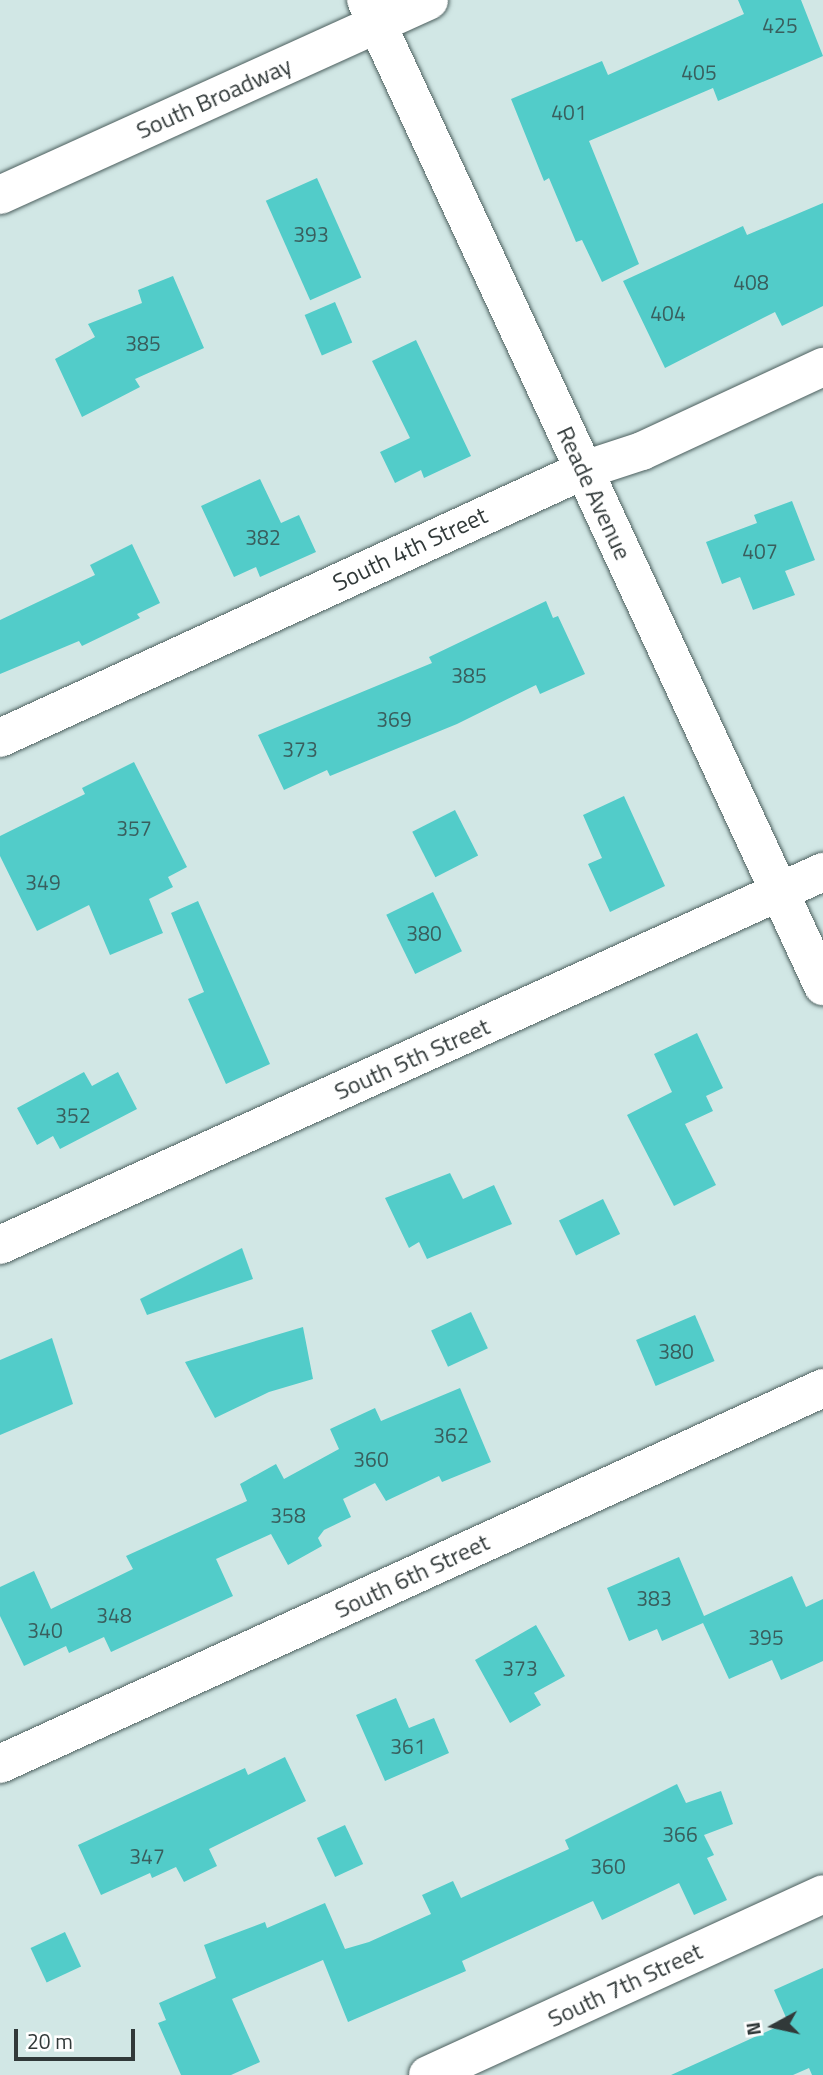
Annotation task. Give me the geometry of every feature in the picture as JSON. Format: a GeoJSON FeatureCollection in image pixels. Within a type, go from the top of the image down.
{"type":"FeatureCollection","features":[{"type":"Feature","properties":{"kind":"street","name":"South Broadway"},"geometry":{"type":"LineString","coordinates":[[0,195],[372,12],[429,0]]}},
{"type":"Feature","properties":{"kind":"street","name":"Reade Avenue"},"geometry":{"type":"LineString","coordinates":[[372,12],[823,986]]}},
{"type":"Feature","properties":{"kind":"street","name":"South 4th Street"},"geometry":{"type":"LineString","coordinates":[[0,738],[584,470],[642,451],[823,367]]}},
{"type":"Feature","properties":{"kind":"street","name":"South 5th Street"},"geometry":{"type":"LineString","coordinates":[[0,1245],[823,872]]}},
{"type":"Feature","properties":{"kind":"street","name":"South 6th Street"},"geometry":{"type":"LineString","coordinates":[[0,1764],[823,1388]]}},
{"type":"Feature","properties":{"kind":"street","name":"South 7th Street"},"geometry":{"type":"LineString","coordinates":[[428,2075],[823,1894]]}},
{"type":"Feature","properties":{"kind":"building"},"geometry":{"type":"Polygon","coordinates":[[[738,0],[801,0],[823,56],[718,101],[713,88],[589,141],[639,264],[602,282],[582,240],[576,242],[549,178],[544,181],[511,99],[602,61],[608,75],[744,14],[738,0]]]}},
{"type":"Feature","properties":{"kind":"building"},"geometry":{"type":"Polygon","coordinates":[[[317,178],[361,278],[310,300],[266,201],[317,178]]]}},
{"type":"Feature","properties":{"kind":"building"},"geometry":{"type":"Polygon","coordinates":[[[823,203],[823,306],[782,326],[775,312],[665,368],[623,281],[743,226],[747,235],[823,203]]]}},
{"type":"Feature","properties":{"kind":"building"},"geometry":{"type":"Polygon","coordinates":[[[173,276],[204,348],[135,379],[140,387],[82,417],[55,359],[95,337],[88,324],[142,303],[138,290],[173,276]]]}},
{"type":"Feature","properties":{"kind":"building"},"geometry":{"type":"Polygon","coordinates":[[[335,302],[352,343],[322,355],[305,315],[335,302]]]}},
{"type":"Feature","properties":{"kind":"building"},"geometry":{"type":"Polygon","coordinates":[[[416,340],[471,456],[424,478],[421,470],[395,483],[380,452],[410,438],[372,361],[416,340]]]}},
{"type":"Feature","properties":{"kind":"building"},"geometry":{"type":"Polygon","coordinates":[[[260,479],[281,523],[299,515],[316,552],[260,577],[256,567],[234,577],[201,506],[260,479]]]}},
{"type":"Feature","properties":{"kind":"building"},"geometry":{"type":"Polygon","coordinates":[[[792,501],[815,560],[785,571],[795,595],[753,610],[740,577],[722,584],[706,542],[757,523],[754,515],[792,501]]]}},
{"type":"Feature","properties":{"kind":"building"},"geometry":{"type":"Polygon","coordinates":[[[132,544],[160,603],[137,614],[140,618],[82,646],[79,641],[0,674],[0,620],[95,575],[90,565],[132,544]]]}},
{"type":"Feature","properties":{"kind":"building"},"geometry":{"type":"Polygon","coordinates":[[[546,601],[553,618],[558,616],[585,674],[540,694],[536,685],[457,724],[330,776],[327,770],[284,790],[258,735],[432,663],[429,657],[546,601]]]}},
{"type":"Feature","properties":{"kind":"building"},"geometry":{"type":"Polygon","coordinates":[[[134,762],[187,867],[168,877],[173,887],[149,899],[163,933],[110,955],[89,905],[37,931],[0,856],[0,836],[85,794],[82,788],[134,762]]]}},
{"type":"Feature","properties":{"kind":"building"},"geometry":{"type":"Polygon","coordinates":[[[624,796],[665,886],[610,912],[588,864],[602,858],[583,815],[624,796]]]}},
{"type":"Feature","properties":{"kind":"building"},"geometry":{"type":"Polygon","coordinates":[[[455,810],[478,855],[435,877],[412,832],[455,810]]]}},
{"type":"Feature","properties":{"kind":"building"},"geometry":{"type":"Polygon","coordinates":[[[433,892],[462,951],[415,974],[386,915],[433,892]]]}},
{"type":"Feature","properties":{"kind":"building"},"geometry":{"type":"Polygon","coordinates":[[[198,901],[270,1064],[226,1084],[188,999],[204,992],[171,913],[198,901]]]}},
{"type":"Feature","properties":{"kind":"building"},"geometry":{"type":"Polygon","coordinates":[[[697,1033],[723,1088],[706,1096],[713,1111],[685,1124],[716,1185],[674,1206],[627,1115],[672,1092],[654,1054],[697,1033]]]}},
{"type":"Feature","properties":{"kind":"building"},"geometry":{"type":"Polygon","coordinates":[[[84,1072],[92,1086],[118,1072],[137,1109],[60,1149],[53,1136],[37,1145],[17,1108],[84,1072]]]}},
{"type":"Feature","properties":{"kind":"building"},"geometry":{"type":"Polygon","coordinates":[[[450,1173],[463,1199],[494,1185],[512,1224],[427,1259],[419,1242],[409,1248],[385,1198],[450,1173]]]}},
{"type":"Feature","properties":{"kind":"building"},"geometry":{"type":"Polygon","coordinates":[[[603,1199],[620,1234],[576,1256],[559,1220],[603,1199]]]}},
{"type":"Feature","properties":{"kind":"building"},"geometry":{"type":"Polygon","coordinates":[[[242,1248],[253,1279],[147,1315],[140,1299],[242,1248]]]}},
{"type":"Feature","properties":{"kind":"building"},"geometry":{"type":"Polygon","coordinates":[[[471,1312],[488,1348],[448,1367],[431,1331],[471,1312]]]}},
{"type":"Feature","properties":{"kind":"building"},"geometry":{"type":"Polygon","coordinates":[[[695,1315],[715,1361],[656,1386],[636,1340],[695,1315]]]}},
{"type":"Feature","properties":{"kind":"building"},"geometry":{"type":"Polygon","coordinates":[[[303,1327],[313,1379],[269,1392],[215,1418],[185,1362],[303,1327]]]}},
{"type":"Feature","properties":{"kind":"building"},"geometry":{"type":"Polygon","coordinates":[[[52,1338],[73,1404],[0,1435],[0,1360],[52,1338]]]}},
{"type":"Feature","properties":{"kind":"building"},"geometry":{"type":"Polygon","coordinates":[[[460,1388],[491,1462],[442,1482],[439,1476],[386,1501],[375,1483],[343,1499],[351,1517],[324,1530],[318,1538],[322,1546],[288,1565],[271,1534],[216,1559],[233,1596],[111,1652],[104,1637],[69,1653],[66,1646],[24,1666],[0,1616],[0,1587],[34,1571],[51,1609],[133,1569],[126,1556],[247,1501],[240,1484],[276,1464],[284,1479],[339,1449],[330,1429],[375,1408],[381,1421],[460,1388]]]}},
{"type":"Feature","properties":{"kind":"building"},"geometry":{"type":"Polygon","coordinates":[[[679,1557],[704,1616],[792,1576],[806,1607],[823,1599],[823,1661],[781,1680],[772,1660],[729,1679],[703,1623],[662,1641],[657,1629],[629,1641],[607,1588],[679,1557]]]}},
{"type":"Feature","properties":{"kind":"building"},"geometry":{"type":"Polygon","coordinates":[[[536,1625],[565,1676],[534,1693],[541,1705],[510,1723],[475,1660],[536,1625]]]}},
{"type":"Feature","properties":{"kind":"building"},"geometry":{"type":"Polygon","coordinates":[[[396,1698],[409,1728],[434,1718],[449,1753],[385,1781],[356,1715],[396,1698]]]}},
{"type":"Feature","properties":{"kind":"building"},"geometry":{"type":"Polygon","coordinates":[[[285,1757],[306,1801],[209,1849],[217,1866],[184,1882],[176,1867],[152,1878],[150,1873],[101,1895],[78,1845],[245,1768],[248,1775],[285,1757]]]}},
{"type":"Feature","properties":{"kind":"building"},"geometry":{"type":"Polygon","coordinates":[[[677,1784],[686,1803],[721,1791],[733,1824],[704,1835],[714,1855],[707,1858],[727,1900],[694,1915],[679,1883],[602,1920],[593,1901],[462,1961],[466,1971],[348,2022],[323,1960],[232,1999],[260,2062],[231,2075],[181,2075],[158,2023],[166,2020],[159,2003],[216,1978],[204,1945],[265,1922],[267,1928],[325,1903],[345,1949],[369,1942],[431,1914],[422,1895],[453,1881],[461,1898],[569,1849],[565,1840],[677,1784]]]}},
{"type":"Feature","properties":{"kind":"building"},"geometry":{"type":"Polygon","coordinates":[[[345,1825],[363,1864],[335,1877],[317,1838],[345,1825]]]}},
{"type":"Feature","properties":{"kind":"building"},"geometry":{"type":"Polygon","coordinates":[[[65,1932],[81,1966],[47,1982],[31,1948],[65,1932]]]}},
{"type":"Feature","properties":{"kind":"building"},"geometry":{"type":"Polygon","coordinates":[[[823,1968],[823,2075],[812,2075],[809,2068],[793,2075],[671,2075],[788,2022],[774,1990],[823,1968]]]}}]}
